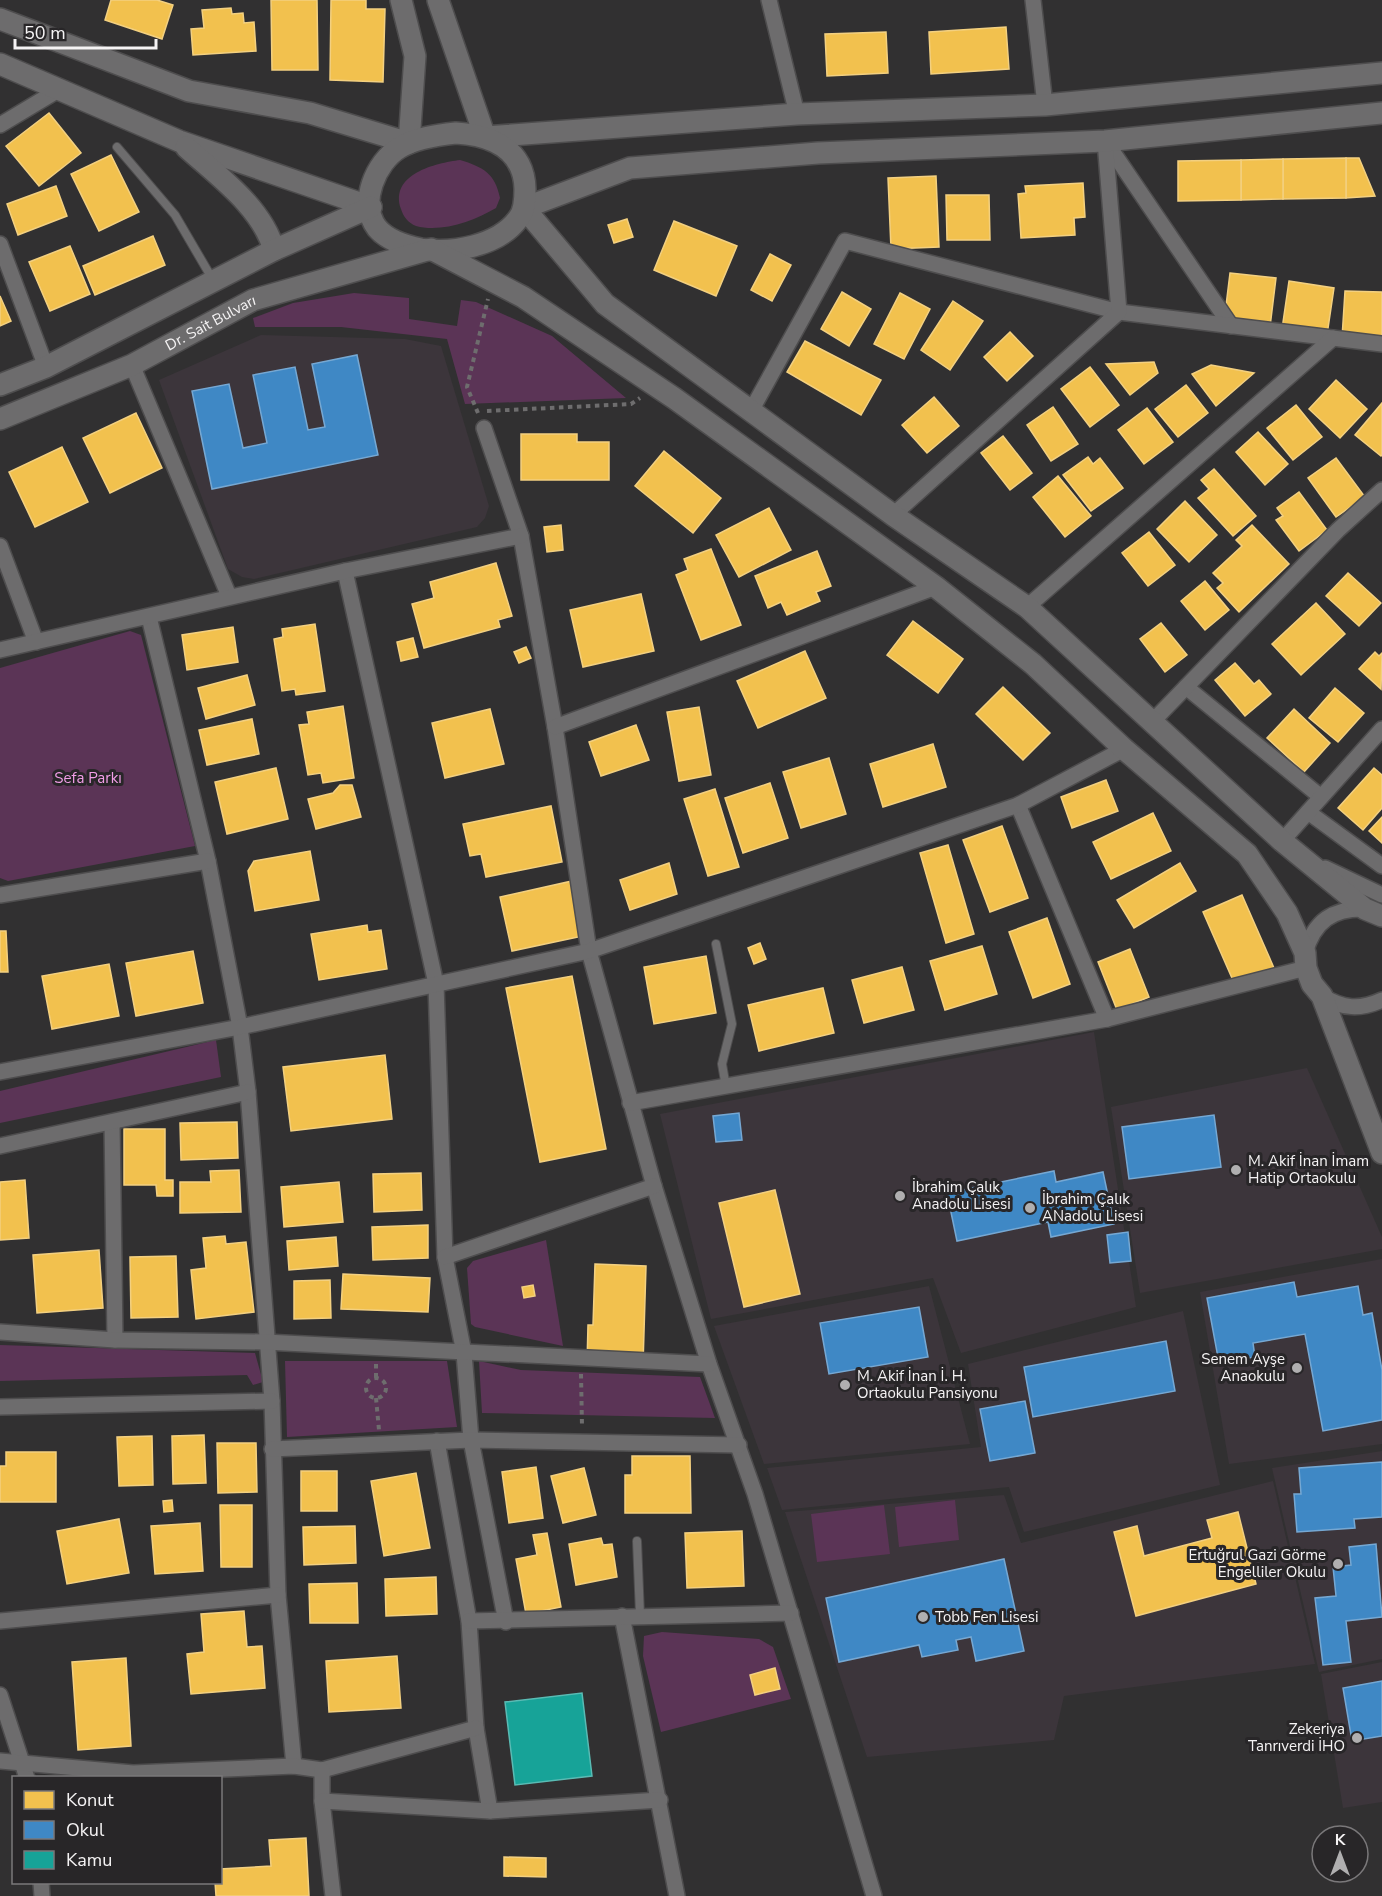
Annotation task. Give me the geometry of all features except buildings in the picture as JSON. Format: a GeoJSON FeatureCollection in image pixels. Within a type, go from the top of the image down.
{"type":"FeatureCollection","features":[{"type":"Feature","properties":{"kind":"main road"},"geometry":{"type":"LineString","coordinates":[[401,0],[415,57],[409,143]]}},
{"type":"Feature","properties":{"kind":"main road"},"geometry":{"type":"LineString","coordinates":[[438,0],[485,137],[508,149],[518,160],[525,178],[524,208],[519,219],[484,242],[462,248],[430,249],[405,245],[391,239],[376,227],[370,194],[375,176],[386,158],[409,143],[435,136],[456,133],[485,137],[797,114],[1045,105],[1382,73]]}},
{"type":"Feature","properties":{"kind":"main road"},"geometry":{"type":"LineString","coordinates":[[0,19],[189,91],[310,113],[409,143]]}},
{"type":"Feature","properties":{"kind":"main road"},"geometry":{"type":"LineString","coordinates":[[0,64],[179,141],[371,207]]}},
{"type":"Feature","properties":{"kind":"main road"},"geometry":{"type":"LineString","coordinates":[[524,208],[630,168],[818,153],[1105,141],[1382,112]]}},
{"type":"Feature","properties":{"kind":"main road"},"geometry":{"type":"LineString","coordinates":[[179,141],[231,188],[256,215],[270,236],[274,250]]}},
{"type":"Feature","properties":{"kind":"main road"},"geometry":{"type":"LineString","coordinates":[[0,385],[46,367],[274,250],[371,207]]}},
{"type":"Feature","properties":{"kind":"main road"},"geometry":{"type":"LineString","coordinates":[[524,208],[605,304],[893,515],[1027,607],[1290,847],[1374,912]]}},
{"type":"Feature","properties":{"kind":"main road"},"geometry":{"type":"LineString","coordinates":[[430,249],[522,297],[657,387],[936,587],[1033,664],[1124,749],[1247,854],[1287,913],[1306,960],[1312,984],[1322,996],[1382,1153]]}},
{"type":"Feature","properties":{"kind":"main road","name":"Dr. Sait Bulvarı"},"geometry":{"type":"LineString","coordinates":[[0,419],[132,365],[253,300],[430,249]]}},
{"type":"Feature","properties":{"kind":"street"},"geometry":{"type":"LineString","coordinates":[[769,0],[797,114]]}},
{"type":"Feature","properties":{"kind":"street"},"geometry":{"type":"LineString","coordinates":[[1033,0],[1045,105]]}},
{"type":"Feature","properties":{"kind":"street"},"geometry":{"type":"LineString","coordinates":[[0,125],[60,89]]}},
{"type":"Feature","properties":{"kind":"street"},"geometry":{"type":"LineString","coordinates":[[1105,141],[1119,312]]}},
{"type":"Feature","properties":{"kind":"street"},"geometry":{"type":"LineString","coordinates":[[1105,141],[1231,326]]}},
{"type":"Feature","properties":{"kind":"street"},"geometry":{"type":"LineString","coordinates":[[751,411],[845,241],[1119,312],[1382,344]]}},
{"type":"Feature","properties":{"kind":"street"},"geometry":{"type":"LineString","coordinates":[[0,244],[46,367]]}},
{"type":"Feature","properties":{"kind":"street"},"geometry":{"type":"LineString","coordinates":[[893,515],[1119,312]]}},
{"type":"Feature","properties":{"kind":"street"},"geometry":{"type":"LineString","coordinates":[[1027,607],[1333,338]]}},
{"type":"Feature","properties":{"kind":"street"},"geometry":{"type":"LineString","coordinates":[[132,365],[229,596]]}},
{"type":"Feature","properties":{"kind":"street"},"geometry":{"type":"LineString","coordinates":[[484,428],[521,536],[555,727],[589,951],[654,1186],[709,1364],[739,1445],[874,1896]]}},
{"type":"Feature","properties":{"kind":"street"},"geometry":{"type":"LineString","coordinates":[[1153,721],[1338,530],[1382,490]]}},
{"type":"Feature","properties":{"kind":"street"},"geometry":{"type":"LineString","coordinates":[[0,650],[149,617],[229,596],[521,536]]}},
{"type":"Feature","properties":{"kind":"street"},"geometry":{"type":"LineString","coordinates":[[0,546],[36,642]]}},
{"type":"Feature","properties":{"kind":"street"},"geometry":{"type":"LineString","coordinates":[[345,571],[436,984],[446,1257],[464,1353],[471,1440],[506,1622]]}},
{"type":"Feature","properties":{"kind":"street"},"geometry":{"type":"LineString","coordinates":[[555,727],[936,587]]}},
{"type":"Feature","properties":{"kind":"street"},"geometry":{"type":"LineString","coordinates":[[149,617],[207,861],[240,1027],[248,1092],[272,1401],[278,1595],[294,1766]]}},
{"type":"Feature","properties":{"kind":"street"},"geometry":{"type":"LineString","coordinates":[[1186,687],[1321,797]]}},
{"type":"Feature","properties":{"kind":"street"},"geometry":{"type":"LineString","coordinates":[[1382,729],[1308,812],[1290,847],[1382,895]]}},
{"type":"Feature","properties":{"kind":"street"},"geometry":{"type":"LineString","coordinates":[[0,1072],[240,1027],[589,951],[1018,805],[1124,749]]}},
{"type":"Feature","properties":{"kind":"street"},"geometry":{"type":"LineString","coordinates":[[1018,805],[1107,1019]]}},
{"type":"Feature","properties":{"kind":"street"},"geometry":{"type":"LineString","coordinates":[[1308,812],[1382,866]]}},
{"type":"Feature","properties":{"kind":"street"},"geometry":{"type":"LineString","coordinates":[[0,896],[207,861]]}},
{"type":"Feature","properties":{"kind":"street"},"geometry":{"type":"LineString","coordinates":[[630,1103],[1107,1019],[1306,960],[1310,937],[1318,924],[1332,914],[1348,909],[1374,912]]}},
{"type":"Feature","properties":{"kind":"street"},"geometry":{"type":"LineString","coordinates":[[1322,996],[1336,1004],[1352,1008],[1368,1007],[1382,1000]]}},
{"type":"Feature","properties":{"kind":"street"},"geometry":{"type":"LineString","coordinates":[[0,1146],[248,1092]]}},
{"type":"Feature","properties":{"kind":"street"},"geometry":{"type":"LineString","coordinates":[[112,1122],[115,1340]]}},
{"type":"Feature","properties":{"kind":"street"},"geometry":{"type":"LineString","coordinates":[[446,1257],[654,1186]]}},
{"type":"Feature","properties":{"kind":"street"},"geometry":{"type":"LineString","coordinates":[[0,1332],[115,1340],[266,1342],[709,1364]]}},
{"type":"Feature","properties":{"kind":"street"},"geometry":{"type":"LineString","coordinates":[[0,1407],[272,1401]]}},
{"type":"Feature","properties":{"kind":"street"},"geometry":{"type":"LineString","coordinates":[[272,1449],[471,1440],[739,1445]]}},
{"type":"Feature","properties":{"kind":"street"},"geometry":{"type":"LineString","coordinates":[[437,1442],[469,1621],[476,1728],[490,1811]]}},
{"type":"Feature","properties":{"kind":"street"},"geometry":{"type":"LineString","coordinates":[[0,1621],[278,1595]]}},
{"type":"Feature","properties":{"kind":"street"},"geometry":{"type":"LineString","coordinates":[[469,1621],[506,1622],[640,1615],[791,1613]]}},
{"type":"Feature","properties":{"kind":"street"},"geometry":{"type":"LineString","coordinates":[[622,1616],[660,1800],[677,1896]]}},
{"type":"Feature","properties":{"kind":"street"},"geometry":{"type":"LineString","coordinates":[[0,1695],[26,1770]]}},
{"type":"Feature","properties":{"kind":"street"},"geometry":{"type":"LineString","coordinates":[[0,1761],[26,1770],[134,1773],[294,1766],[322,1770],[476,1728]]}},
{"type":"Feature","properties":{"kind":"street"},"geometry":{"type":"LineString","coordinates":[[322,1770],[322,1801],[333,1896]]}},
{"type":"Feature","properties":{"kind":"street"},"geometry":{"type":"LineString","coordinates":[[322,1801],[490,1811],[660,1800]]}},
{"type":"Feature","properties":{"kind":"lane"},"geometry":{"type":"LineString","coordinates":[[117,147],[175,215],[214,281]]}},
{"type":"Feature","properties":{"kind":"lane"},"geometry":{"type":"LineString","coordinates":[[716,944],[732,1024],[722,1064],[726,1087]]}},
{"type":"Feature","properties":{"kind":"lane"},"geometry":{"type":"LineString","coordinates":[[637,1541],[640,1615]]}},
{"type":"Feature","properties":{"kind":"path"},"geometry":{"type":"LineString","coordinates":[[484,428],[467,387],[493,282]]}},
{"type":"Feature","properties":{"kind":"path"},"geometry":{"type":"LineString","coordinates":[[477,411],[631,404],[657,387]]}},
{"type":"Feature","properties":{"kind":"path"},"geometry":{"type":"LineString","coordinates":[[581,1358],[582,1442]]}},
{"type":"Feature","properties":{"kind":"path"},"geometry":{"type":"LineString","coordinates":[[375,1378],[384,1382],[386,1388],[384,1394],[376,1398],[369,1395],[366,1389],[367,1383],[375,1378]]}},
{"type":"Feature","properties":{"kind":"path"},"geometry":{"type":"LineString","coordinates":[[376,1398],[380,1444]]}},
{"type":"Feature","properties":{"kind":"shaded area"},"geometry":{"type":"Polygon","coordinates":[[[261,335],[405,339],[441,346],[489,506],[485,518],[477,527],[254,579],[242,577],[228,569],[159,380],[261,335]]]}},
{"type":"Feature","properties":{"kind":"shaded area","name":"İbrahim Çalık Anadolu Lisesi"},"geometry":{"type":"Polygon","coordinates":[[[1094,1032],[1136,1307],[961,1353],[933,1278],[711,1319],[660,1114],[1094,1032]]]}},
{"type":"Feature","properties":{"kind":"shaded area","name":"M. Akif İnan İmam Hatip Ortaokulu"},"geometry":{"type":"Polygon","coordinates":[[[1307,1068],[1382,1237],[1382,1249],[1140,1293],[1111,1107],[1307,1068]]]}},
{"type":"Feature","properties":{"kind":"shaded area","name":"Senem Ayşe Anaokulu"},"geometry":{"type":"Polygon","coordinates":[[[1382,1259],[1382,1444],[1229,1464],[1200,1292],[1382,1259]]]}},
{"type":"Feature","properties":{"kind":"shaded area","name":"M. Akif İnan İ. H. Ortaokulu Pansiyonu"},"geometry":{"type":"Polygon","coordinates":[[[929,1286],[970,1444],[764,1464],[714,1326],[929,1286]]]}},
{"type":"Feature","properties":{"kind":"shaded area"},"geometry":{"type":"Polygon","coordinates":[[[1183,1311],[1220,1485],[1024,1532],[1009,1487],[782,1510],[767,1468],[981,1447],[968,1364],[1183,1311]]]}},
{"type":"Feature","properties":{"kind":"shaded area","name":"Ertuğrul Gazi Görme Engelliler Okulu"},"geometry":{"type":"Polygon","coordinates":[[[1382,1451],[1382,1659],[1319,1672],[1272,1468],[1382,1451]]]}},
{"type":"Feature","properties":{"kind":"shaded area"},"geometry":{"type":"Polygon","coordinates":[[[1273,1481],[1315,1664],[1064,1696],[1054,1740],[867,1757],[785,1512],[1004,1495],[1021,1543],[1273,1481]]]}},
{"type":"Feature","properties":{"kind":"shaded area","name":"Zekeriya Tanrıverdi İHO"},"geometry":{"type":"Polygon","coordinates":[[[1382,1662],[1382,1802],[1343,1808],[1321,1674],[1382,1662]]]}},
{"type":"Feature","properties":{"kind":"green space"},"geometry":{"type":"Polygon","coordinates":[[[460,160],[487,172],[495,182],[500,198],[496,208],[468,221],[446,227],[416,226],[406,219],[399,197],[408,179],[417,172],[460,160]]]}},
{"type":"Feature","properties":{"kind":"green space"},"geometry":{"type":"Polygon","coordinates":[[[354,293],[409,298],[409,319],[457,326],[461,300],[476,302],[552,336],[626,398],[465,404],[447,339],[341,327],[255,327],[253,318],[293,303],[354,293]]]}},
{"type":"Feature","properties":{"kind":"green space","name":"Sefa Parkı"},"geometry":{"type":"Polygon","coordinates":[[[130,631],[141,635],[195,846],[8,881],[0,878],[0,668],[130,631]]]}},
{"type":"Feature","properties":{"kind":"green space"},"geometry":{"type":"Polygon","coordinates":[[[216,1040],[221,1077],[0,1123],[0,1091],[216,1040]]]}},
{"type":"Feature","properties":{"kind":"green space"},"geometry":{"type":"Polygon","coordinates":[[[546,1240],[563,1346],[475,1327],[471,1324],[467,1268],[473,1261],[546,1240]]]}},
{"type":"Feature","properties":{"kind":"green space"},"geometry":{"type":"Polygon","coordinates":[[[0,1345],[255,1353],[263,1382],[253,1385],[247,1375],[0,1381],[0,1345]]]}},
{"type":"Feature","properties":{"kind":"green space"},"geometry":{"type":"Polygon","coordinates":[[[285,1361],[447,1361],[457,1427],[287,1437],[285,1361]]]}},
{"type":"Feature","properties":{"kind":"green space"},"geometry":{"type":"Polygon","coordinates":[[[479,1361],[521,1370],[700,1377],[715,1418],[482,1413],[479,1361]]]}},
{"type":"Feature","properties":{"kind":"green space"},"geometry":{"type":"Polygon","coordinates":[[[955,1500],[959,1540],[899,1547],[895,1507],[955,1500]]]}},
{"type":"Feature","properties":{"kind":"green space"},"geometry":{"type":"Polygon","coordinates":[[[884,1505],[890,1554],[817,1562],[811,1514],[884,1505]]]}},
{"type":"Feature","properties":{"kind":"green space"},"geometry":{"type":"Polygon","coordinates":[[[662,1632],[759,1639],[773,1647],[791,1699],[661,1732],[643,1656],[644,1636],[662,1632]]]}},
{"type":"Feature","properties":{"kind":"place","name":"M. Akif İnan İmam Hatip Ortaokulu"},"geometry":{"type":"Point","coordinates":[1236,1170]}},
{"type":"Feature","properties":{"kind":"place","name":"İbrahim Çalık Anadolu Lisesi"},"geometry":{"type":"Point","coordinates":[900,1196]}},
{"type":"Feature","properties":{"kind":"place","name":"İbrahim Çalık ANadolu Lisesi"},"geometry":{"type":"Point","coordinates":[1030,1208]}},
{"type":"Feature","properties":{"kind":"place","name":"Senem Ayşe Anaokulu"},"geometry":{"type":"Point","coordinates":[1297,1368]}},
{"type":"Feature","properties":{"kind":"place","name":"M. Akif İnan İ. H. Ortaokulu Pansiyonu"},"geometry":{"type":"Point","coordinates":[845,1385]}},
{"type":"Feature","properties":{"kind":"place","name":"Ertuğrul Gazi Görme Engelliler Okulu"},"geometry":{"type":"Point","coordinates":[1338,1564]}},
{"type":"Feature","properties":{"kind":"place","name":"Tobb Fen Lisesi"},"geometry":{"type":"Point","coordinates":[923,1617]}},
{"type":"Feature","properties":{"kind":"place","name":"Zekeriya Tanrıverdi İHO"},"geometry":{"type":"Point","coordinates":[1357,1738]}}]}
